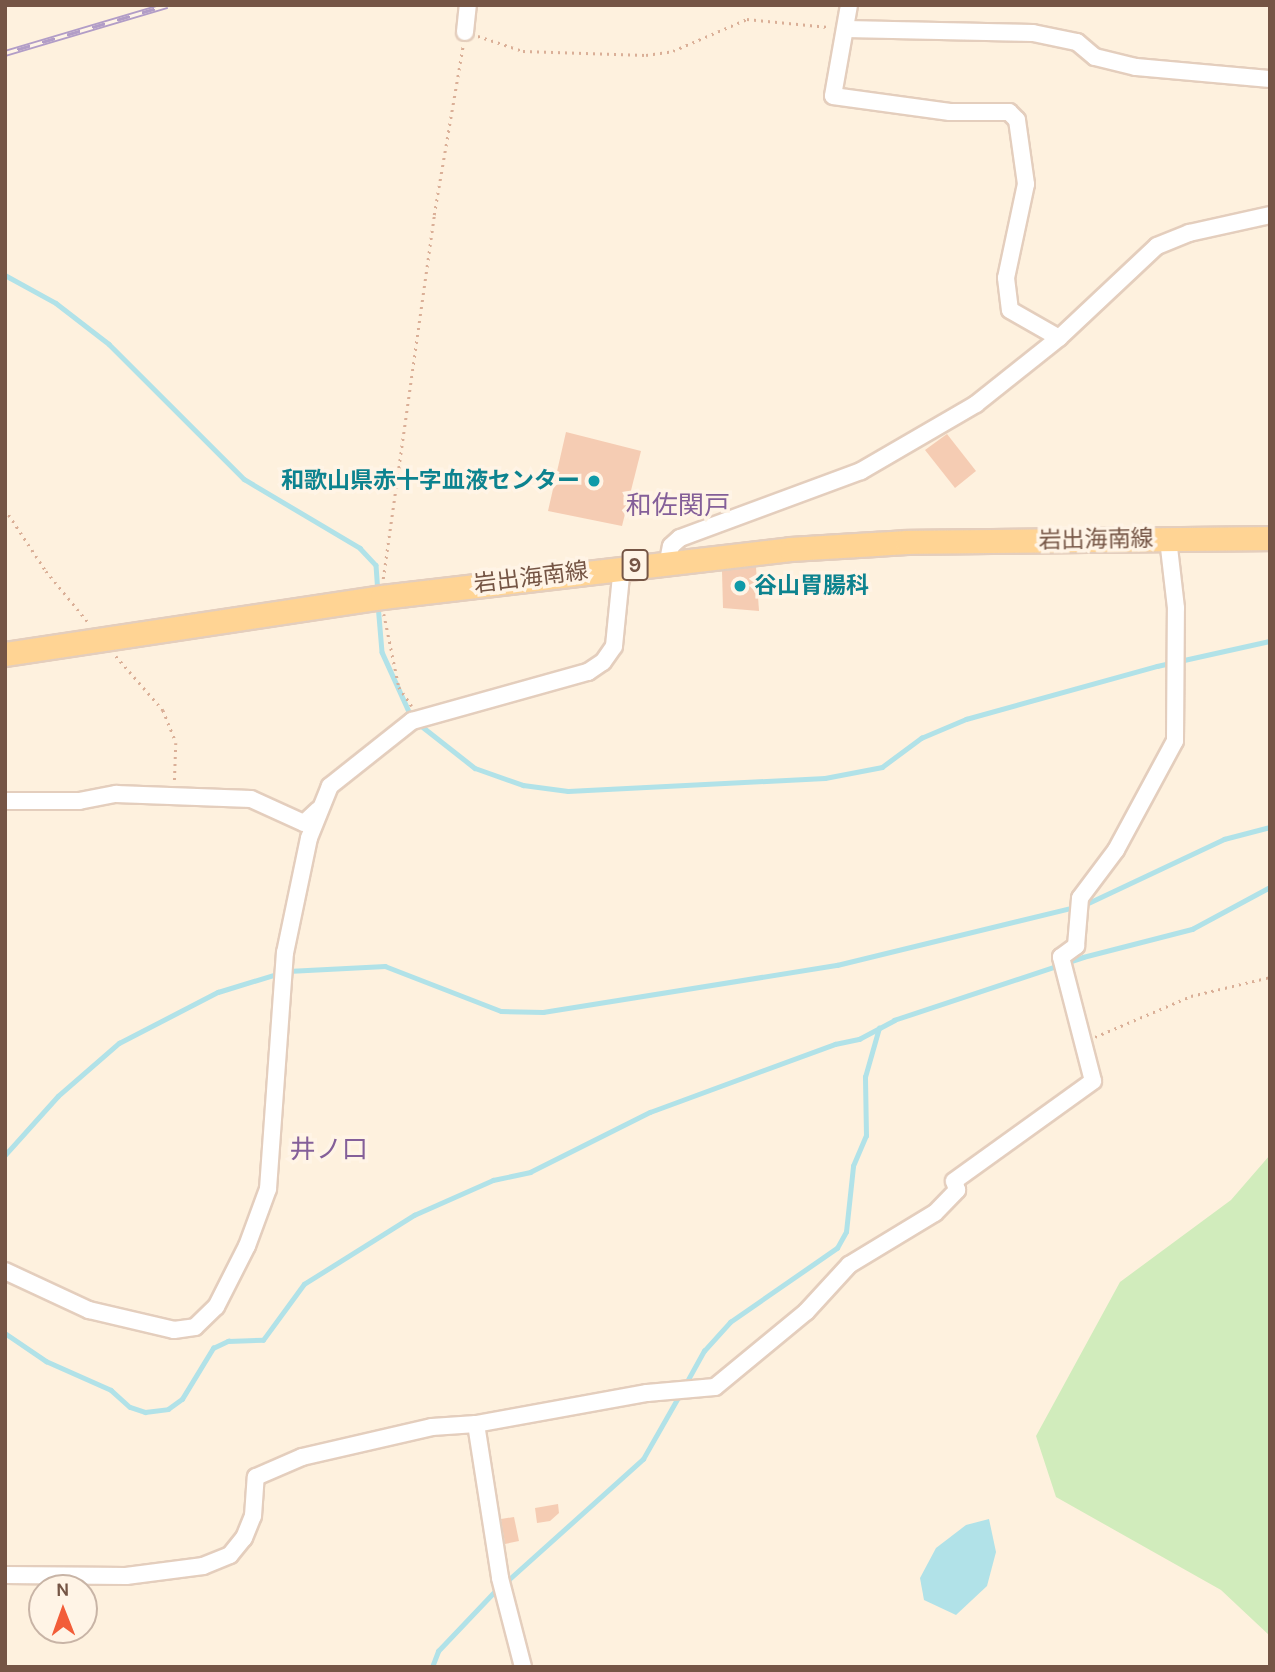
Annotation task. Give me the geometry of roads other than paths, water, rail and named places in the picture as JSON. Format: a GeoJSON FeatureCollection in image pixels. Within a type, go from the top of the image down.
{"type":"FeatureCollection","features":[{"type":"Feature","properties":{"kind":"main road","name":"岩出海南線"},"geometry":{"type":"LineString","coordinates":[[5,654],[382,597],[668,561],[907,542],[1270,538]]}},
{"type":"Feature","properties":{"kind":"street"},"geometry":{"type":"LineString","coordinates":[[465,32],[468,5]]}},
{"type":"Feature","properties":{"kind":"street"},"geometry":{"type":"LineString","coordinates":[[849,5],[834,96],[950,112],[1009,112],[1017,120],[1026,184],[1006,278],[1010,310],[1059,338]]}},
{"type":"Feature","properties":{"kind":"street"},"geometry":{"type":"LineString","coordinates":[[846,29],[1033,33],[1077,42],[1095,57],[1136,67],[1270,79]]}},
{"type":"Feature","properties":{"kind":"street"},"geometry":{"type":"LineString","coordinates":[[668,561],[671,546],[680,538],[851,475],[895,454],[976,404],[1059,338],[1157,246],[1189,233],[1270,215]]}},
{"type":"Feature","properties":{"kind":"street"},"geometry":{"type":"LineString","coordinates":[[5,1575],[126,1576],[203,1566],[230,1555],[244,1538],[254,1516],[256,1477],[302,1457],[432,1427],[476,1424],[647,1393],[715,1387],[735,1375],[806,1312],[849,1265],[935,1213],[957,1190],[954,1181],[1093,1081],[1085,1040],[1061,957],[1076,946],[1076,919],[1080,898],[1116,850],[1175,741],[1176,608],[1168,539]]}},
{"type":"Feature","properties":{"kind":"street"},"geometry":{"type":"LineString","coordinates":[[5,1271],[89,1310],[174,1330],[195,1327],[216,1307],[247,1246],[268,1189],[285,953],[318,810],[330,786],[419,718],[589,672],[603,662],[614,646],[622,566]]}},
{"type":"Feature","properties":{"kind":"street"},"geometry":{"type":"LineString","coordinates":[[5,802],[79,801],[116,794],[251,799],[304,823],[318,810]]}},
{"type":"Feature","properties":{"kind":"street"},"geometry":{"type":"LineString","coordinates":[[476,1424],[500,1578],[523,1667]]}},
{"type":"Feature","properties":{"kind":"water"},"geometry":{"type":"Polygon","coordinates":[[[989,1519],[996,1552],[987,1586],[956,1615],[924,1600],[920,1578],[936,1548],[966,1525],[989,1519]]]}},
{"type":"Feature","properties":{"kind":"waterway"},"geometry":{"type":"LineString","coordinates":[[5,275],[56,303],[109,344],[244,479],[360,548],[376,565],[378,592]]}},
{"type":"Feature","properties":{"kind":"waterway"},"geometry":{"type":"LineString","coordinates":[[378,604],[382,652],[412,718]]}},
{"type":"Feature","properties":{"kind":"waterway"},"geometry":{"type":"LineString","coordinates":[[419,724],[475,768],[523,785],[568,791],[825,778],[882,767],[921,738],[966,719],[1157,666],[1270,641]]}},
{"type":"Feature","properties":{"kind":"waterway"},"geometry":{"type":"LineString","coordinates":[[1084,905],[1224,839],[1270,827]]}},
{"type":"Feature","properties":{"kind":"waterway"},"geometry":{"type":"LineString","coordinates":[[5,1333],[46,1361],[111,1390],[130,1407],[145,1412],[168,1409],[182,1399],[213,1348],[228,1341],[263,1340],[304,1284],[414,1215],[493,1180],[530,1172],[650,1112],[835,1044],[859,1039],[894,1020],[1083,957],[1192,929],[1270,887]]}},
{"type":"Feature","properties":{"kind":"waterway"},"geometry":{"type":"LineString","coordinates":[[288,971],[385,966],[501,1011],[543,1012],[837,965],[1075,907]]}},
{"type":"Feature","properties":{"kind":"waterway"},"geometry":{"type":"LineString","coordinates":[[5,1155],[58,1096],[119,1043],[218,992],[280,973]]}},
{"type":"Feature","properties":{"kind":"waterway"},"geometry":{"type":"LineString","coordinates":[[685,1385],[704,1351],[730,1322],[837,1248],[846,1232],[853,1166],[866,1136],[865,1077],[879,1028]]}},
{"type":"Feature","properties":{"kind":"waterway"},"geometry":{"type":"LineString","coordinates":[[506,1582],[643,1459],[679,1396]]}},
{"type":"Feature","properties":{"kind":"waterway"},"geometry":{"type":"LineString","coordinates":[[432,1667],[438,1651],[499,1587]]}},
{"type":"Feature","properties":{"kind":"railway"},"geometry":{"type":"LineString","coordinates":[[5,53],[167,5]]}},
{"type":"Feature","properties":{"kind":"place","name":"和歌山県赤十字血液センター"},"geometry":{"type":"Point","coordinates":[594,481]}},
{"type":"Feature","properties":{"kind":"place","name":"谷山胃腸科"},"geometry":{"type":"Point","coordinates":[740,586]}},
{"type":"Feature","properties":{"kind":"district","name":"和佐関戸"},"geometry":{"type":"Point","coordinates":[678,506]}},
{"type":"Feature","properties":{"kind":"district","name":"井ノ口"},"geometry":{"type":"Point","coordinates":[329,1150]}}]}
